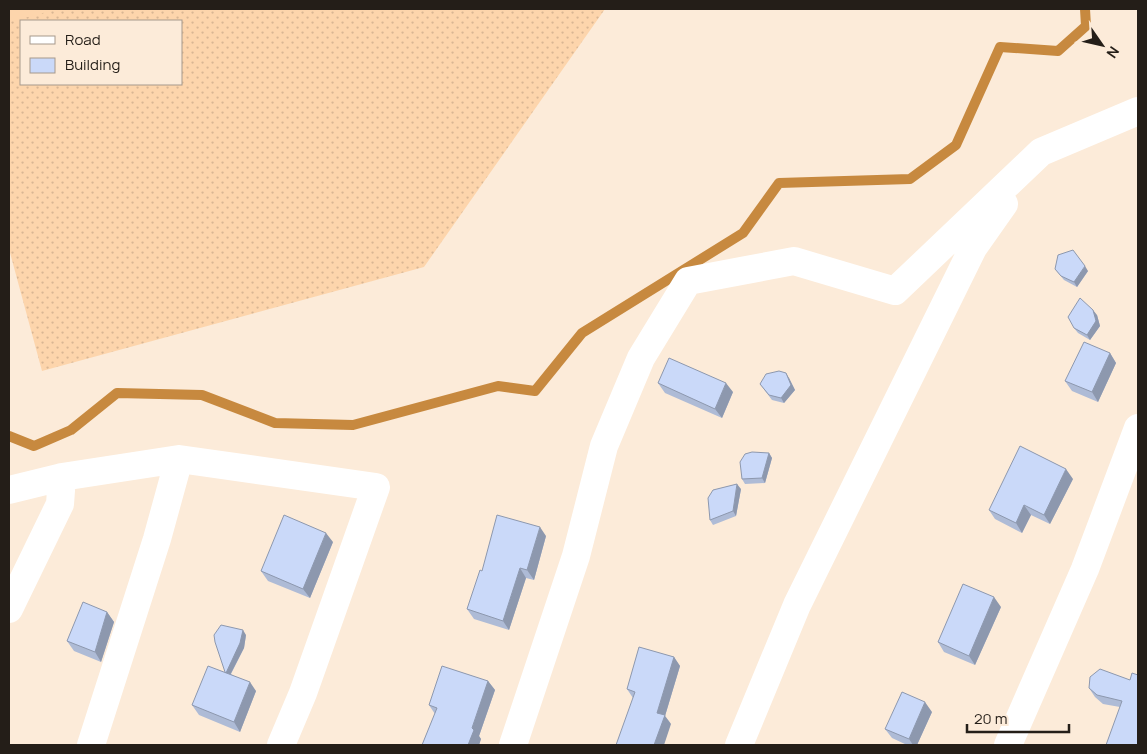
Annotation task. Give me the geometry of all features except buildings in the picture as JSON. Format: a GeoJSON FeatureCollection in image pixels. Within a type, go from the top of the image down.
{"type":"FeatureCollection","features":[{"type":"Feature","properties":{"kind":"street"},"geometry":{"type":"LineString","coordinates":[[513,745],[576,556],[604,446],[641,358],[688,281],[794,261],[895,291],[1041,152],[1138,111]]}},
{"type":"Feature","properties":{"kind":"street"},"geometry":{"type":"LineString","coordinates":[[738,745],[797,605],[973,248],[1041,152]]}},
{"type":"Feature","properties":{"kind":"street"},"geometry":{"type":"LineString","coordinates":[[1008,745],[1085,569],[1138,428]]}},
{"type":"Feature","properties":{"kind":"street"},"geometry":{"type":"LineString","coordinates":[[91,745],[154,549],[179,459]]}},
{"type":"Feature","properties":{"kind":"street"},"geometry":{"type":"LineString","coordinates":[[9,490],[62,477],[179,459],[376,487],[303,693],[281,745]]}},
{"type":"Feature","properties":{"kind":"street"},"geometry":{"type":"LineString","coordinates":[[9,609],[60,504],[62,477]]}},
{"type":"Feature","properties":{"kind":"shaded area"},"geometry":{"type":"Polygon","coordinates":[[[9,9],[605,9],[424,267],[42,371],[9,249],[9,9]]]}},
{"type":"Feature","properties":{"kind":"shaded area"},"geometry":{"type":"Polygon","coordinates":[[[9,9],[58,9],[9,22],[9,9]]]}},
{"type":"Feature","properties":{"kind":"waterway"},"geometry":{"type":"LineString","coordinates":[[9,436],[34,446],[71,430],[117,393],[202,395],[275,423],[353,425],[498,386],[535,391],[582,333],[743,233],[779,183],[910,179],[956,145],[1000,47],[1058,51],[1086,26],[1085,9]]}}]}
